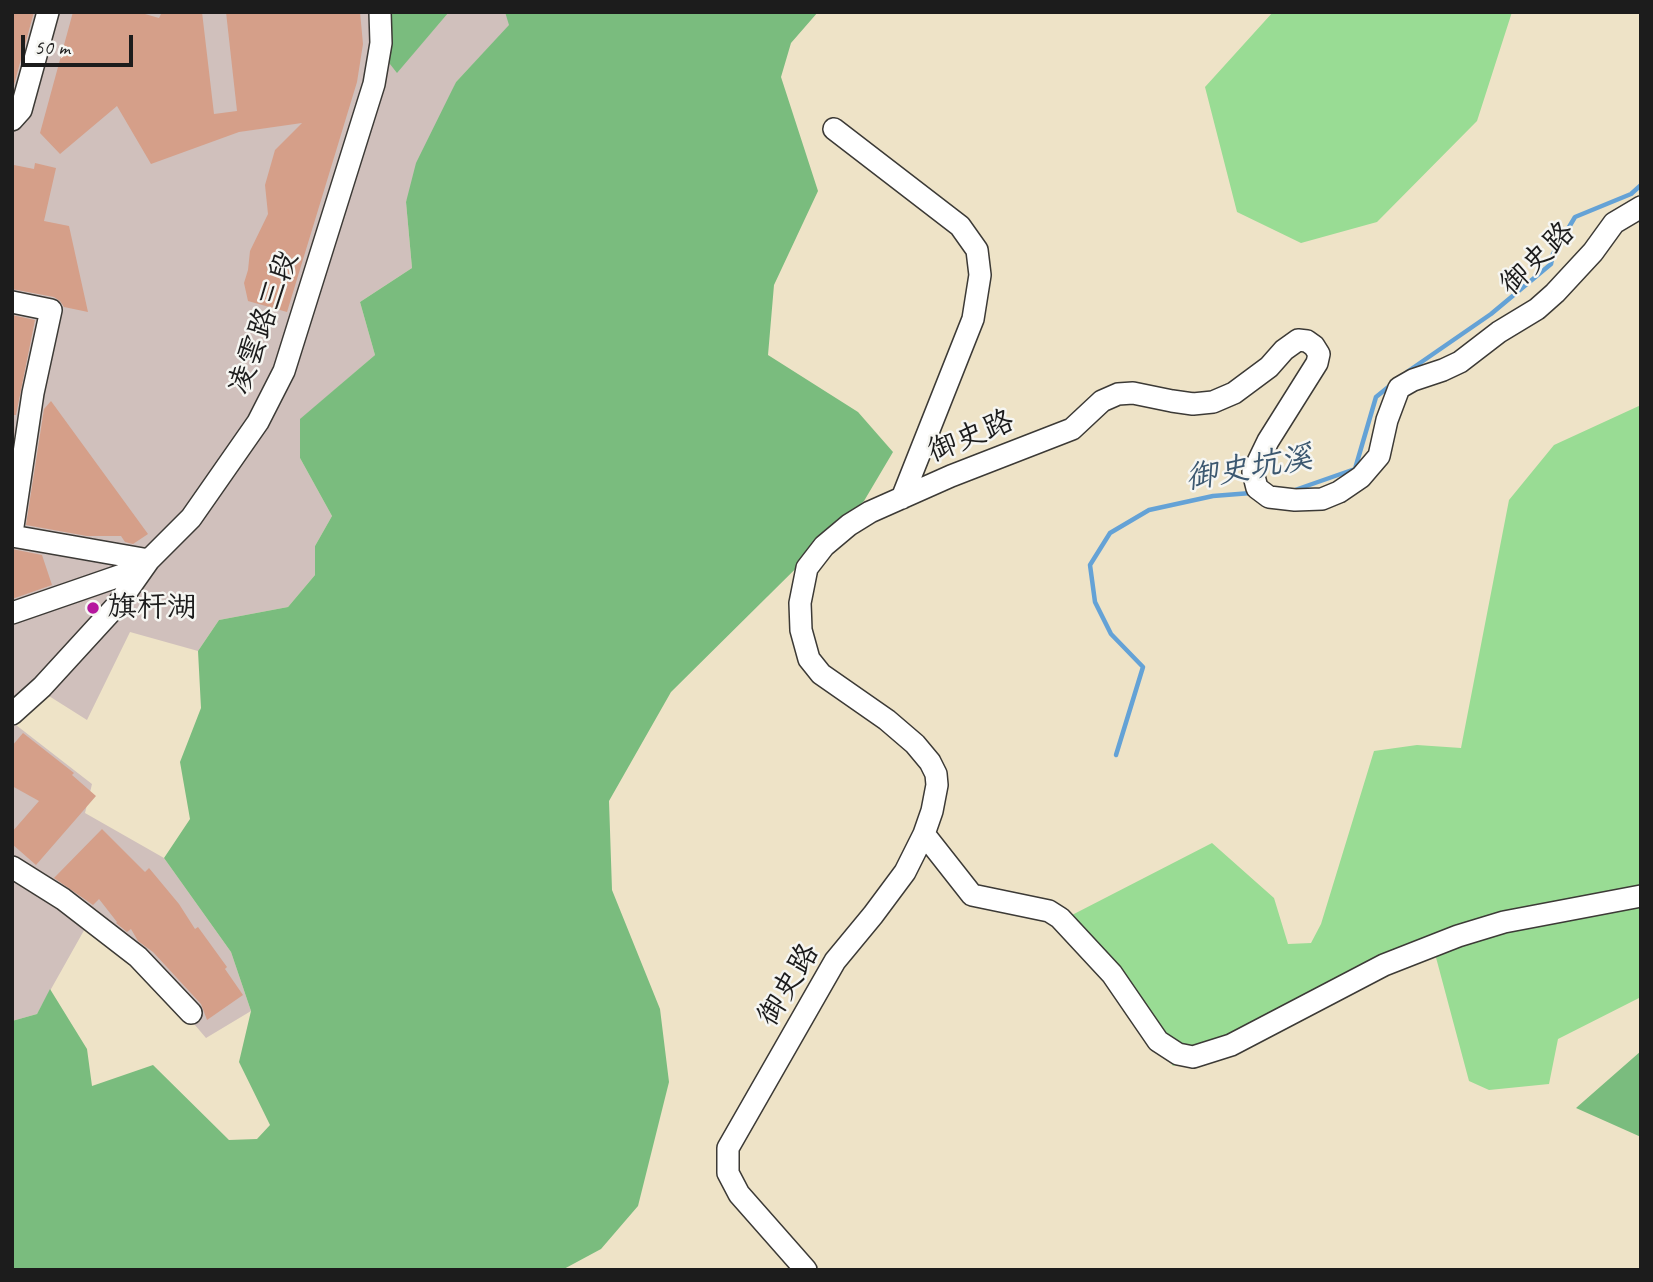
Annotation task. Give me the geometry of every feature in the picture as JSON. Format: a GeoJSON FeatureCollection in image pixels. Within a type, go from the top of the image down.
{"type":"FeatureCollection","features":[{"type":"Feature","properties":{"kind":"street"},"geometry":{"type":"LineString","coordinates":[[12,120],[21,110],[48,12]]}},
{"type":"Feature","properties":{"kind":"street","name":"凌雲路三段"},"geometry":{"type":"LineString","coordinates":[[12,613],[122,575],[149,561],[191,518],[258,422],[285,371],[374,84],[381,43],[380,12]]}},
{"type":"Feature","properties":{"kind":"street"},"geometry":{"type":"LineString","coordinates":[[834,129],[960,226],[977,250],[980,275],[973,319],[902,498]]}},
{"type":"Feature","properties":{"kind":"street","name":"御史路"},"geometry":{"type":"LineString","coordinates":[[806,1270],[739,1194],[728,1174],[728,1147],[835,961],[905,872],[924,834],[937,785],[930,762],[915,744],[887,719],[821,674],[809,659],[801,630],[800,603],[807,568],[824,546],[870,512],[951,476],[1072,429],[1102,401],[1118,394],[1133,393],[1193,404],[1213,402],[1234,393],[1269,367],[1284,350],[1298,340],[1307,341],[1319,354],[1317,363],[1253,472],[1263,492],[1295,500],[1322,499],[1339,492],[1361,477],[1379,456],[1387,420],[1399,388],[1460,362],[1499,332],[1537,309],[1555,293],[1614,223],[1641,206]]}},
{"type":"Feature","properties":{"kind":"street"},"geometry":{"type":"LineString","coordinates":[[12,302],[51,310],[33,393],[12,535],[149,561],[118,604],[42,687],[12,714]]}},
{"type":"Feature","properties":{"kind":"street"},"geometry":{"type":"LineString","coordinates":[[924,834],[972,895],[1049,911],[1060,918],[1112,974],[1158,1041],[1178,1054],[1193,1058],[1231,1045],[1384,965],[1458,936],[1504,922],[1641,896]]}},
{"type":"Feature","properties":{"kind":"street"},"geometry":{"type":"LineString","coordinates":[[12,867],[63,899],[138,957],[191,1013]]}},
{"type":"Feature","properties":{"kind":"shaded area"},"geometry":{"type":"Polygon","coordinates":[[[12,12],[379,12],[397,72],[449,12],[505,12],[510,25],[456,82],[406,202],[412,268],[360,302],[375,355],[300,420],[300,458],[332,516],[315,546],[315,575],[288,607],[219,620],[198,651],[130,632],[87,720],[41,691],[16,725],[92,784],[85,813],[164,858],[231,952],[251,1011],[206,1038],[96,909],[37,1014],[12,1021],[12,12]]]}},
{"type":"Feature","properties":{"kind":"green space"},"geometry":{"type":"Polygon","coordinates":[[[379,12],[449,12],[397,73],[379,50],[379,12]]]}},
{"type":"Feature","properties":{"kind":"green space"},"geometry":{"type":"Polygon","coordinates":[[[505,12],[818,12],[791,43],[781,77],[818,191],[774,285],[768,355],[858,412],[893,452],[864,501],[671,692],[609,801],[612,890],[660,1009],[669,1082],[638,1206],[601,1249],[562,1270],[12,1270],[12,1021],[37,1014],[50,989],[87,1049],[92,1086],[153,1065],[229,1140],[257,1139],[270,1125],[239,1062],[251,1011],[231,952],[164,858],[190,819],[180,762],[201,708],[198,651],[219,620],[288,607],[315,575],[315,546],[332,516],[300,458],[300,419],[375,355],[360,302],[412,268],[406,202],[416,163],[456,82],[509,25],[505,12]]]}},
{"type":"Feature","properties":{"kind":"green space"},"geometry":{"type":"Polygon","coordinates":[[[1273,12],[1512,12],[1477,121],[1377,222],[1301,243],[1237,212],[1205,87],[1273,12]]]}},
{"type":"Feature","properties":{"kind":"green space"},"geometry":{"type":"Polygon","coordinates":[[[1641,405],[1641,997],[1558,1039],[1549,1084],[1489,1090],[1469,1081],[1434,950],[1217,1052],[1173,1066],[1072,915],[1212,843],[1274,898],[1288,944],[1311,943],[1321,924],[1374,751],[1417,745],[1461,748],[1509,500],[1554,445],[1641,405]]]}},
{"type":"Feature","properties":{"kind":"green space"},"geometry":{"type":"Polygon","coordinates":[[[1641,1051],[1641,1137],[1576,1108],[1641,1051]]]}},
{"type":"Feature","properties":{"kind":"building"},"geometry":{"type":"Polygon","coordinates":[[[12,12],[34,12],[12,92],[12,12]]]}},
{"type":"Feature","properties":{"kind":"building"},"geometry":{"type":"Polygon","coordinates":[[[73,12],[138,12],[159,18],[162,12],[202,12],[214,114],[237,111],[226,12],[360,12],[363,44],[357,82],[287,312],[248,301],[244,283],[250,251],[268,214],[265,185],[275,150],[302,123],[239,132],[151,164],[117,106],[60,154],[40,133],[73,12]]]}},
{"type":"Feature","properties":{"kind":"building"},"geometry":{"type":"Polygon","coordinates":[[[35,163],[56,168],[44,221],[69,226],[88,312],[64,307],[54,297],[12,289],[12,174],[14,165],[34,169],[35,163]]]}},
{"type":"Feature","properties":{"kind":"building"},"geometry":{"type":"Polygon","coordinates":[[[12,315],[35,320],[16,415],[12,415],[12,315]]]}},
{"type":"Feature","properties":{"kind":"building"},"geometry":{"type":"Polygon","coordinates":[[[51,401],[148,534],[133,544],[125,542],[121,536],[87,536],[26,525],[44,409],[51,401]]]}},
{"type":"Feature","properties":{"kind":"building"},"geometry":{"type":"Polygon","coordinates":[[[12,549],[42,555],[52,585],[12,599],[12,549]]]}},
{"type":"Feature","properties":{"kind":"building"},"geometry":{"type":"Polygon","coordinates":[[[23,733],[74,773],[72,775],[96,796],[36,865],[12,844],[12,832],[39,801],[12,786],[12,746],[23,733]]]}},
{"type":"Feature","properties":{"kind":"building"},"geometry":{"type":"Polygon","coordinates":[[[102,829],[145,872],[149,868],[179,904],[195,929],[198,927],[227,967],[225,969],[243,995],[207,1020],[201,1004],[153,952],[138,941],[131,929],[127,932],[116,923],[99,899],[93,905],[54,878],[102,829]]]}},
{"type":"Feature","properties":{"kind":"waterway","name":"御史坑溪"},"geometry":{"type":"LineString","coordinates":[[1407,372],[1491,314],[1551,264],[1553,254],[1575,217],[1631,194],[1641,185]]}},
{"type":"Feature","properties":{"kind":"waterway","name":"御史坑溪"},"geometry":{"type":"LineString","coordinates":[[1295,490],[1355,469],[1376,397],[1392,384]]}},
{"type":"Feature","properties":{"kind":"waterway","name":"御史坑溪"},"geometry":{"type":"LineString","coordinates":[[1116,755],[1143,667],[1111,634],[1095,602],[1090,565],[1110,533],[1149,510],[1213,496],[1251,493]]}},
{"type":"Feature","properties":{"kind":"place","name":"旗杆湖"},"geometry":{"type":"Point","coordinates":[93,608]}}]}
